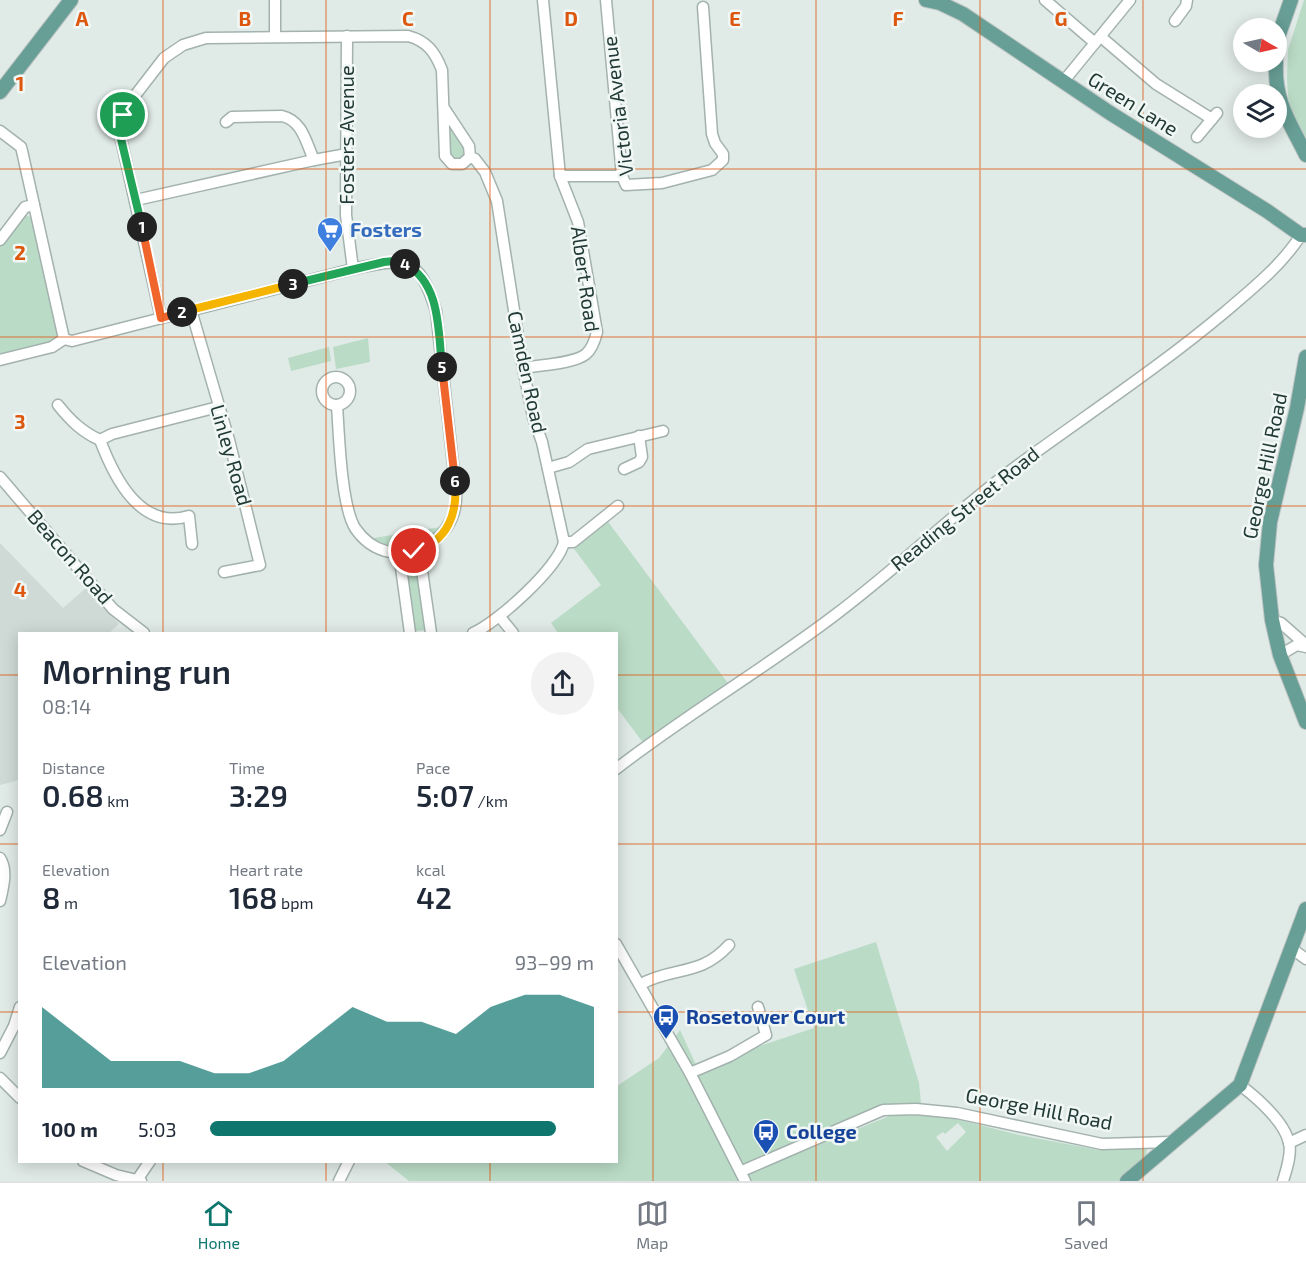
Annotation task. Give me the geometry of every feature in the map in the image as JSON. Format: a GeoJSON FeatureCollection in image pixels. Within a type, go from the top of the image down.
{"type":"FeatureCollection","features":[{"type":"Feature","properties":{"kind":"main road"},"geometry":{"type":"LineString","coordinates":[[0,92],[71,0]]}},
{"type":"Feature","properties":{"kind":"main road"},"geometry":{"type":"LineString","coordinates":[[1285,18],[1291,0]]}},
{"type":"Feature","properties":{"kind":"main road","name":"Green Lane"},"geometry":{"type":"LineString","coordinates":[[933,1],[963,14],[1063,82],[1304,235]]}},
{"type":"Feature","properties":{"kind":"main road"},"geometry":{"type":"LineString","coordinates":[[1275,72],[1280,103],[1306,155]]}},
{"type":"Feature","properties":{"kind":"main road","name":"George Hill Road"},"geometry":{"type":"LineString","coordinates":[[1306,357],[1268,539],[1266,565],[1272,620],[1280,654],[1306,722]]}},
{"type":"Feature","properties":{"kind":"main road"},"geometry":{"type":"LineString","coordinates":[[1127,1181],[1240,1085],[1306,909]]}},
{"type":"Feature","properties":{"kind":"street"},"geometry":{"type":"LineString","coordinates":[[275,0],[275,37]]}},
{"type":"Feature","properties":{"kind":"street","name":"Albert Road"},"geometry":{"type":"LineString","coordinates":[[523,368],[574,359],[586,354],[593,345],[597,333],[578,222],[560,176],[543,0]]}},
{"type":"Feature","properties":{"kind":"street","name":"Victoria Avenue"},"geometry":{"type":"LineString","coordinates":[[606,0],[622,176],[626,185],[662,183],[712,170],[723,160],[722,151],[715,143],[712,134],[698,23],[703,7]]}},
{"type":"Feature","properties":{"kind":"street"},"geometry":{"type":"LineString","coordinates":[[1045,0],[1156,84],[1215,116],[1197,137]]}},
{"type":"Feature","properties":{"kind":"street"},"geometry":{"type":"LineString","coordinates":[[1063,82],[1130,0]]}},
{"type":"Feature","properties":{"kind":"street"},"geometry":{"type":"LineString","coordinates":[[1175,21],[1186,6],[1187,0]]}},
{"type":"Feature","properties":{"kind":"street","name":"Fosters Avenue"},"geometry":{"type":"LineString","coordinates":[[347,36],[346,215],[353,268]]}},
{"type":"Feature","properties":{"kind":"street"},"geometry":{"type":"LineString","coordinates":[[161,318],[120,128],[127,106],[164,58],[183,45],[206,38],[408,36],[426,44],[433,51],[442,70],[445,156],[452,164],[465,163],[470,157]]}},
{"type":"Feature","properties":{"kind":"street","name":"Camden Road"},"geometry":{"type":"LineString","coordinates":[[444,108],[469,146],[470,157],[475,159],[485,172],[497,201],[523,368],[564,542]]}},
{"type":"Feature","properties":{"kind":"street"},"geometry":{"type":"LineString","coordinates":[[226,122],[232,117],[282,116],[290,118],[298,124],[314,160]]}},
{"type":"Feature","properties":{"kind":"street"},"geometry":{"type":"LineString","coordinates":[[0,130],[21,147],[64,339]]}},
{"type":"Feature","properties":{"kind":"street"},"geometry":{"type":"LineString","coordinates":[[136,200],[347,154]]}},
{"type":"Feature","properties":{"kind":"street"},"geometry":{"type":"LineString","coordinates":[[560,176],[622,176]]}},
{"type":"Feature","properties":{"kind":"street"},"geometry":{"type":"LineString","coordinates":[[0,240],[26,207],[34,205]]}},
{"type":"Feature","properties":{"kind":"street","name":"Reading Street Road"},"geometry":{"type":"LineString","coordinates":[[618,767],[648,744],[836,614],[1029,457],[1178,351],[1250,291],[1304,235]]}},
{"type":"Feature","properties":{"kind":"street"},"geometry":{"type":"LineString","coordinates":[[0,360],[52,347],[64,339],[72,341],[353,268],[394,261],[405,264],[417,270],[423,278],[436,311],[456,498],[454,513],[448,527],[438,538],[409,552],[382,549],[369,542],[358,532],[351,519],[342,462],[337,405]]}},
{"type":"Feature","properties":{"kind":"street","name":"Linley Road"},"geometry":{"type":"LineString","coordinates":[[191,310],[231,450],[260,565],[224,572]]}},
{"type":"Feature","properties":{"kind":"street"},"geometry":{"type":"LineString","coordinates":[[58,405],[71,421],[87,434],[100,440],[112,471],[130,497],[162,518],[177,520],[189,516],[192,544]]}},
{"type":"Feature","properties":{"kind":"street"},"geometry":{"type":"LineString","coordinates":[[100,440],[112,434],[218,406]]}},
{"type":"Feature","properties":{"kind":"street"},"geometry":{"type":"LineString","coordinates":[[548,468],[569,462],[588,449],[663,431]]}},
{"type":"Feature","properties":{"kind":"street"},"geometry":{"type":"LineString","coordinates":[[624,469],[639,462],[642,457],[639,436]]}},
{"type":"Feature","properties":{"kind":"street","name":"Beacon Road"},"geometry":{"type":"LineString","coordinates":[[0,477],[113,609],[133,629]]}},
{"type":"Feature","properties":{"kind":"street"},"geometry":{"type":"LineString","coordinates":[[475,632],[500,616],[549,568],[559,557],[564,542],[573,542],[618,506]]}},
{"type":"Feature","properties":{"kind":"street"},"geometry":{"type":"LineString","coordinates":[[409,552],[410,632]]}},
{"type":"Feature","properties":{"kind":"street"},"geometry":{"type":"LineString","coordinates":[[409,552],[431,632]]}},
{"type":"Feature","properties":{"kind":"street"},"geometry":{"type":"LineString","coordinates":[[500,616],[512,632]]}},
{"type":"Feature","properties":{"kind":"street"},"geometry":{"type":"LineString","coordinates":[[1272,620],[1281,623],[1306,646]]}},
{"type":"Feature","properties":{"kind":"street"},"geometry":{"type":"LineString","coordinates":[[1280,654],[1297,645],[1306,646]]}},
{"type":"Feature","properties":{"kind":"street"},"geometry":{"type":"LineString","coordinates":[[0,858],[3,863],[4,886],[0,901]]}},
{"type":"Feature","properties":{"kind":"street"},"geometry":{"type":"LineString","coordinates":[[641,984],[656,976],[703,965],[718,957],[729,945]]}},
{"type":"Feature","properties":{"kind":"street"},"geometry":{"type":"LineString","coordinates":[[618,947],[690,1073],[743,1176]]}},
{"type":"Feature","properties":{"kind":"street"},"geometry":{"type":"LineString","coordinates":[[1291,948],[1306,958]]}},
{"type":"Feature","properties":{"kind":"street"},"geometry":{"type":"LineString","coordinates":[[690,1073],[730,1056],[766,1035],[758,1007]]}},
{"type":"Feature","properties":{"kind":"street"},"geometry":{"type":"LineString","coordinates":[[0,1053],[18,1013]]}},
{"type":"Feature","properties":{"kind":"street"},"geometry":{"type":"LineString","coordinates":[[0,1078],[18,1096]]}},
{"type":"Feature","properties":{"kind":"street"},"geometry":{"type":"LineString","coordinates":[[1240,1085],[1258,1099],[1275,1118],[1289,1143],[1283,1181]]}},
{"type":"Feature","properties":{"kind":"street","name":"George Hill Road"},"geometry":{"type":"LineString","coordinates":[[743,1176],[883,1110],[916,1109],[957,1113],[1102,1144],[1171,1142]]}},
{"type":"Feature","properties":{"kind":"street"},"geometry":{"type":"LineString","coordinates":[[1289,1143],[1306,1136]]}},
{"type":"Feature","properties":{"kind":"street"},"geometry":{"type":"LineString","coordinates":[[87,1163],[116,1175],[139,1180],[149,1163]]}},
{"type":"Feature","properties":{"kind":"street"},"geometry":{"type":"LineString","coordinates":[[339,1181],[348,1163]]}},
{"type":"Feature","properties":{"kind":"shaded area"},"geometry":{"type":"Polygon","coordinates":[[[0,543],[63,608],[86,588],[119,624],[110,632],[18,632],[18,780],[0,785],[0,543]]]}},
{"type":"Feature","properties":{"kind":"green space"},"geometry":{"type":"Polygon","coordinates":[[[1304,0],[1306,0],[1306,137],[1289,110],[1287,79],[1288,50],[1304,0]]]}},
{"type":"Feature","properties":{"kind":"green space"},"geometry":{"type":"Polygon","coordinates":[[[448,123],[467,149],[463,160],[449,158],[448,123]]]}},
{"type":"Feature","properties":{"kind":"green space"},"geometry":{"type":"Polygon","coordinates":[[[25,215],[34,218],[60,338],[58,341],[0,358],[0,245],[25,215]]]}},
{"type":"Feature","properties":{"kind":"green space"},"geometry":{"type":"Polygon","coordinates":[[[368,338],[370,362],[336,369],[333,347],[368,338]]]}},
{"type":"Feature","properties":{"kind":"green space"},"geometry":{"type":"Polygon","coordinates":[[[329,347],[331,361],[291,371],[288,358],[329,347]]]}},
{"type":"Feature","properties":{"kind":"green space"},"geometry":{"type":"Polygon","coordinates":[[[606,519],[730,686],[644,744],[618,709],[618,632],[557,632],[551,623],[601,585],[572,546],[606,519]]]}},
{"type":"Feature","properties":{"kind":"green space"},"geometry":{"type":"Polygon","coordinates":[[[440,527],[426,539],[409,546],[391,546],[374,538],[440,527]]]}},
{"type":"Feature","properties":{"kind":"green space"},"geometry":{"type":"Polygon","coordinates":[[[412,555],[416,558],[427,630],[415,631],[404,561],[406,557],[412,555]]]}},
{"type":"Feature","properties":{"kind":"green space"},"geometry":{"type":"Polygon","coordinates":[[[876,942],[919,1083],[921,1103],[879,1108],[786,1148],[791,1156],[892,1115],[944,1116],[1019,1135],[1099,1150],[1147,1148],[1146,1155],[1122,1181],[409,1181],[386,1163],[618,1163],[618,1085],[659,1058],[680,1030],[697,1067],[814,1028],[794,969],[876,942]],[[958,1123],[945,1134],[943,1132],[936,1137],[947,1151],[966,1132],[958,1123]]]}},
{"type":"Feature","properties":{"kind":"place","name":"Fosters"},"geometry":{"type":"Point","coordinates":[330,253]}},
{"type":"Feature","properties":{"kind":"place","name":"Rosetower Court"},"geometry":{"type":"Point","coordinates":[666,1040]}},
{"type":"Feature","properties":{"kind":"place","name":"College"},"geometry":{"type":"Point","coordinates":[766,1155]}},
{"type":"Feature","properties":{"kind":"route"},"geometry":{"type":"LineString","coordinates":[[123,115],[120,128],[121,139],[161,318],[384,262],[394,261],[405,264],[417,270],[423,278],[436,311],[456,506],[452,520],[444,533],[433,543],[414,551]]}}]}
